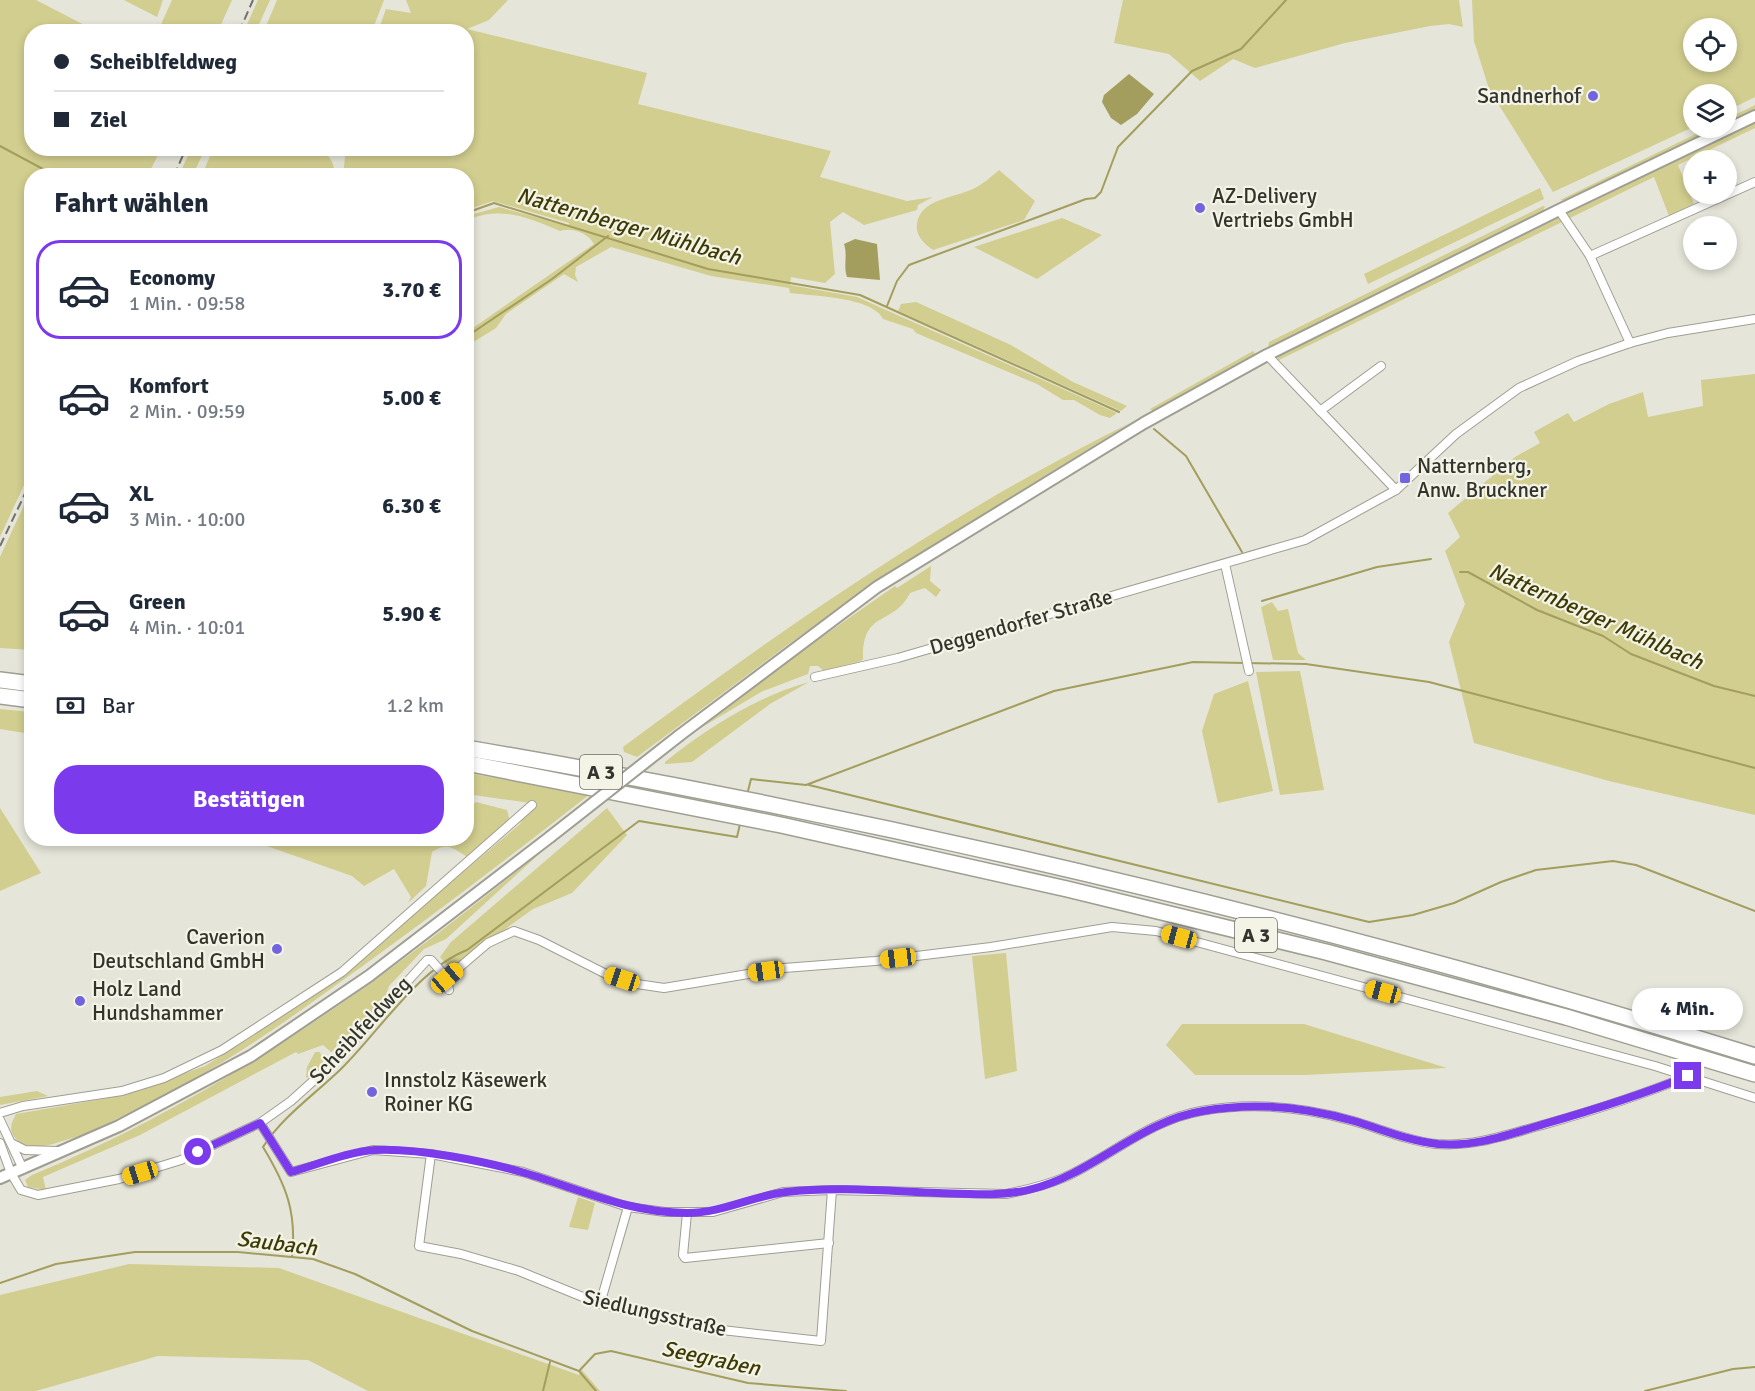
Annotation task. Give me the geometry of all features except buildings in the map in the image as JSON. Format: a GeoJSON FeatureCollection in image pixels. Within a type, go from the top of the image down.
{"type":"FeatureCollection","features":[{"type":"Feature","properties":{"kind":"highway"},"geometry":{"type":"LineString","coordinates":[[0,680],[24,683]]}},
{"type":"Feature","properties":{"kind":"highway"},"geometry":{"type":"LineString","coordinates":[[0,696],[24,699]]}},
{"type":"Feature","properties":{"kind":"highway","name":"A 3"},"geometry":{"type":"LineString","coordinates":[[474,749],[754,801],[1069,868],[1329,933],[1570,998],[1755,1056]]}},
{"type":"Feature","properties":{"kind":"highway","name":"A 3"},"geometry":{"type":"LineString","coordinates":[[474,765],[751,819],[1057,886],[1326,952],[1566,1017],[1755,1074]]}},
{"type":"Feature","properties":{"kind":"main road"},"geometry":{"type":"LineString","coordinates":[[0,1178],[120,1126],[251,1056],[369,976],[680,735],[877,587],[1144,423],[1267,355],[1559,210],[1755,117]]}},
{"type":"Feature","properties":{"kind":"street"},"geometry":{"type":"LineString","coordinates":[[1590,256],[1755,182]]}},
{"type":"Feature","properties":{"kind":"street"},"geometry":{"type":"LineString","coordinates":[[1559,210],[1590,256],[1630,343]]}},
{"type":"Feature","properties":{"kind":"street","name":"Deggendorfer Straße"},"geometry":{"type":"LineString","coordinates":[[815,677],[898,658],[1305,540],[1396,490],[1456,434],[1519,388],[1578,361],[1630,343],[1662,334],[1755,319]]}},
{"type":"Feature","properties":{"kind":"street"},"geometry":{"type":"LineString","coordinates":[[1267,355],[1396,490]]}},
{"type":"Feature","properties":{"kind":"street"},"geometry":{"type":"LineString","coordinates":[[1320,411],[1381,366]]}},
{"type":"Feature","properties":{"kind":"street"},"geometry":{"type":"LineString","coordinates":[[1225,564],[1248,665]]}},
{"type":"Feature","properties":{"kind":"street"},"geometry":{"type":"LineString","coordinates":[[0,1113],[23,1106],[122,1091],[164,1078],[222,1050],[342,972],[532,805]]}},
{"type":"Feature","properties":{"kind":"street"},"geometry":{"type":"LineString","coordinates":[[449,990],[447,978],[488,943],[514,932],[539,940],[606,974],[637,984],[664,988],[784,968],[874,961],[991,947],[1112,927],[1156,931],[1688,1076],[1755,1098]]}},
{"type":"Feature","properties":{"kind":"street","name":"Scheiblfeldweg"},"geometry":{"type":"LineString","coordinates":[[11,1173],[21,1190],[38,1195],[119,1179],[181,1160],[260,1123],[291,1101],[332,1064],[415,971],[429,960],[447,978]]}},
{"type":"Feature","properties":{"kind":"street"},"geometry":{"type":"LineString","coordinates":[[260,1123],[291,1172],[373,1150],[431,1154],[523,1172],[628,1207],[687,1213],[714,1212],[783,1192],[832,1190],[1006,1194],[1034,1189],[1064,1178],[1144,1132],[1171,1120],[1199,1111],[1235,1107],[1279,1107],[1313,1112],[1433,1143],[1463,1145],[1484,1143],[1591,1112],[1688,1076]]}},
{"type":"Feature","properties":{"kind":"street"},"geometry":{"type":"LineString","coordinates":[[0,1120],[23,1169]]}},
{"type":"Feature","properties":{"kind":"street"},"geometry":{"type":"LineString","coordinates":[[0,1143],[11,1173]]}},
{"type":"Feature","properties":{"kind":"street"},"geometry":{"type":"LineString","coordinates":[[13,1144],[36,1151],[65,1151]]}},
{"type":"Feature","properties":{"kind":"street","name":"Siedlungsstraße"},"geometry":{"type":"LineString","coordinates":[[431,1154],[419,1246],[461,1254],[519,1271],[600,1305],[713,1329],[821,1341],[832,1190]]}},
{"type":"Feature","properties":{"kind":"street"},"geometry":{"type":"LineString","coordinates":[[600,1305],[628,1207]]}},
{"type":"Feature","properties":{"kind":"street"},"geometry":{"type":"LineString","coordinates":[[687,1213],[683,1255],[685,1258],[829,1242]]}},
{"type":"Feature","properties":{"kind":"shaded area"},"geometry":{"type":"Polygon","coordinates":[[[0,0],[36,0],[82,24],[24,24],[24,156],[158,156],[152,168],[24,168],[24,485],[0,537],[0,0]]]}},
{"type":"Feature","properties":{"kind":"shaded area"},"geometry":{"type":"Polygon","coordinates":[[[124,0],[163,0],[157,17],[124,0]]]}},
{"type":"Feature","properties":{"kind":"shaded area"},"geometry":{"type":"Polygon","coordinates":[[[172,0],[232,0],[221,24],[161,24],[172,0]]]}},
{"type":"Feature","properties":{"kind":"shaded area"},"geometry":{"type":"Polygon","coordinates":[[[258,0],[270,0],[259,24],[247,24],[258,0]]]}},
{"type":"Feature","properties":{"kind":"shaded area"},"geometry":{"type":"Polygon","coordinates":[[[277,0],[384,0],[375,24],[267,24],[277,0]]]}},
{"type":"Feature","properties":{"kind":"shaded area"},"geometry":{"type":"Polygon","coordinates":[[[406,0],[508,0],[489,20],[474,26],[474,24],[381,24],[386,9],[411,13],[406,0]]]}},
{"type":"Feature","properties":{"kind":"shaded area"},"geometry":{"type":"Polygon","coordinates":[[[1123,0],[1459,0],[1463,27],[1449,24],[1430,26],[1345,43],[1255,68],[1233,59],[1200,81],[1169,54],[1114,43],[1123,0]]]}},
{"type":"Feature","properties":{"kind":"shaded area","name":"Sandnerhof"},"geometry":{"type":"Polygon","coordinates":[[[1472,0],[1755,0],[1755,97],[1737,106],[1737,84],[1683,84],[1683,132],[1553,192],[1489,89],[1474,41],[1472,0]]]}},
{"type":"Feature","properties":{"kind":"shaded area"},"geometry":{"type":"Polygon","coordinates":[[[474,31],[647,73],[638,104],[831,151],[820,177],[907,201],[933,197],[918,205],[917,210],[864,225],[843,212],[830,222],[835,274],[825,283],[791,277],[790,285],[857,297],[1117,413],[1110,418],[1074,400],[1063,400],[1037,384],[916,333],[913,329],[883,319],[877,312],[855,302],[790,293],[789,288],[711,276],[611,247],[576,267],[575,275],[578,282],[564,274],[506,314],[496,328],[474,342],[474,327],[594,244],[579,232],[560,231],[514,215],[492,214],[474,218],[474,214],[499,207],[568,226],[569,223],[493,201],[474,208],[474,168],[344,168],[345,156],[474,156],[474,31]]]}},
{"type":"Feature","properties":{"kind":"shaded area"},"geometry":{"type":"Polygon","coordinates":[[[1129,74],[1154,94],[1137,114],[1121,125],[1111,118],[1102,102],[1104,95],[1129,74]]]}},
{"type":"Feature","properties":{"kind":"shaded area"},"geometry":{"type":"Polygon","coordinates":[[[1755,105],[1755,111],[1737,120],[1737,114],[1755,105]]]}},
{"type":"Feature","properties":{"kind":"shaded area"},"geometry":{"type":"Polygon","coordinates":[[[1755,122],[1755,128],[1737,137],[1737,131],[1755,122]]]}},
{"type":"Feature","properties":{"kind":"shaded area"},"geometry":{"type":"Polygon","coordinates":[[[1687,138],[1701,138],[1568,201],[1560,200],[1687,138]]]}},
{"type":"Feature","properties":{"kind":"shaded area"},"geometry":{"type":"Polygon","coordinates":[[[1722,138],[1734,138],[1709,150],[1698,150],[1722,138]]]}},
{"type":"Feature","properties":{"kind":"shaded area"},"geometry":{"type":"Polygon","coordinates":[[[188,156],[202,156],[196,168],[182,168],[188,156]]]}},
{"type":"Feature","properties":{"kind":"shaded area"},"geometry":{"type":"Polygon","coordinates":[[[210,156],[328,156],[334,167],[334,168],[205,168],[210,156]]]}},
{"type":"Feature","properties":{"kind":"shaded area"},"geometry":{"type":"Polygon","coordinates":[[[1683,157],[1683,163],[1678,165],[1683,177],[1683,204],[1694,204],[1669,216],[1654,177],[1277,361],[1279,355],[1683,157]]]}},
{"type":"Feature","properties":{"kind":"shaded area"},"geometry":{"type":"Polygon","coordinates":[[[999,170],[1035,201],[1024,220],[933,250],[923,242],[917,224],[924,209],[931,204],[976,187],[999,170]]]}},
{"type":"Feature","properties":{"kind":"shaded area"},"geometry":{"type":"Polygon","coordinates":[[[1540,188],[1544,199],[1368,284],[1364,274],[1540,188]]]}},
{"type":"Feature","properties":{"kind":"shaded area"},"geometry":{"type":"Polygon","coordinates":[[[1545,206],[1542,213],[1271,348],[1268,346],[1269,342],[1545,206]]]}},
{"type":"Feature","properties":{"kind":"shaded area"},"geometry":{"type":"Polygon","coordinates":[[[1062,218],[1102,235],[1037,279],[974,247],[1062,218]]]}},
{"type":"Feature","properties":{"kind":"shaded area"},"geometry":{"type":"Polygon","coordinates":[[[855,239],[877,244],[880,280],[847,277],[844,244],[855,239]]]}},
{"type":"Feature","properties":{"kind":"shaded area"},"geometry":{"type":"Polygon","coordinates":[[[916,302],[1011,345],[1073,382],[1127,406],[1121,411],[898,311],[901,304],[916,302]]]}},
{"type":"Feature","properties":{"kind":"shaded area"},"geometry":{"type":"Polygon","coordinates":[[[1253,351],[1256,355],[1154,412],[1150,409],[1253,351]]]}},
{"type":"Feature","properties":{"kind":"shaded area"},"geometry":{"type":"Polygon","coordinates":[[[1755,374],[1755,815],[1609,781],[1474,743],[1449,642],[1465,604],[1445,551],[1460,537],[1448,513],[1515,457],[1540,443],[1534,432],[1568,413],[1574,422],[1609,404],[1643,392],[1648,417],[1703,406],[1701,380],[1755,374]]]}},
{"type":"Feature","properties":{"kind":"shaded area"},"geometry":{"type":"Polygon","coordinates":[[[1130,423],[905,563],[786,646],[637,757],[624,752],[623,747],[683,703],[869,574],[997,494],[1130,423]]]}},
{"type":"Feature","properties":{"kind":"shaded area"},"geometry":{"type":"Polygon","coordinates":[[[24,505],[24,650],[0,648],[0,557],[24,505]]]}},
{"type":"Feature","properties":{"kind":"shaded area"},"geometry":{"type":"Polygon","coordinates":[[[931,566],[930,581],[941,590],[936,597],[925,588],[910,593],[895,611],[873,625],[864,643],[861,661],[824,671],[818,666],[810,666],[808,674],[761,692],[699,729],[816,641],[895,586],[897,588],[931,566]]]}},
{"type":"Feature","properties":{"kind":"shaded area"},"geometry":{"type":"Polygon","coordinates":[[[1272,602],[1278,611],[1288,609],[1298,653],[1306,660],[1273,660],[1261,607],[1272,602]]]}},
{"type":"Feature","properties":{"kind":"shaded area"},"geometry":{"type":"Polygon","coordinates":[[[1300,671],[1324,790],[1280,795],[1256,672],[1300,671]]]}},
{"type":"Feature","properties":{"kind":"shaded area"},"geometry":{"type":"Polygon","coordinates":[[[1248,681],[1273,791],[1218,803],[1202,731],[1214,694],[1248,681]]]}},
{"type":"Feature","properties":{"kind":"shaded area"},"geometry":{"type":"Polygon","coordinates":[[[809,682],[770,704],[692,762],[665,764],[698,737],[733,715],[770,696],[809,682]]]}},
{"type":"Feature","properties":{"kind":"shaded area"},"geometry":{"type":"Polygon","coordinates":[[[0,709],[24,711],[24,733],[0,729],[0,709]]]}},
{"type":"Feature","properties":{"kind":"shaded area"},"geometry":{"type":"Polygon","coordinates":[[[474,774],[590,794],[346,978],[267,1034],[200,1076],[76,1137],[34,1147],[19,1142],[13,1135],[11,1127],[16,1114],[125,1095],[205,1066],[251,1037],[349,968],[520,824],[530,803],[474,795],[474,774]]]}},
{"type":"Feature","properties":{"kind":"shaded area"},"geometry":{"type":"Polygon","coordinates":[[[476,802],[507,810],[510,821],[467,857],[446,847],[432,852],[426,886],[408,903],[411,897],[394,869],[364,886],[352,876],[267,846],[474,846],[474,804],[476,802]]]}},
{"type":"Feature","properties":{"kind":"shaded area"},"geometry":{"type":"Polygon","coordinates":[[[0,808],[41,873],[0,891],[0,808]]]}},
{"type":"Feature","properties":{"kind":"shaded area"},"geometry":{"type":"Polygon","coordinates":[[[607,808],[627,835],[572,893],[533,909],[450,969],[440,957],[451,942],[607,808]]]}},
{"type":"Feature","properties":{"kind":"shaded area"},"geometry":{"type":"Polygon","coordinates":[[[549,845],[446,939],[424,949],[389,986],[385,998],[344,1041],[338,1039],[335,1050],[331,1052],[323,1045],[298,1054],[296,1052],[140,1135],[43,1177],[46,1190],[28,1187],[25,1180],[32,1175],[102,1144],[170,1109],[237,1071],[302,1030],[429,940],[549,845]]]}},
{"type":"Feature","properties":{"kind":"shaded area"},"geometry":{"type":"Polygon","coordinates":[[[1006,953],[1017,1071],[985,1079],[972,956],[1006,953]]]}},
{"type":"Feature","properties":{"kind":"shaded area"},"geometry":{"type":"Polygon","coordinates":[[[1182,1024],[1304,1024],[1447,1068],[1305,1075],[1195,1075],[1166,1045],[1182,1024]]]}},
{"type":"Feature","properties":{"kind":"shaded area"},"geometry":{"type":"Polygon","coordinates":[[[315,1052],[320,1052],[324,1064],[308,1078],[306,1077],[307,1067],[315,1052]]]}},
{"type":"Feature","properties":{"kind":"shaded area"},"geometry":{"type":"Polygon","coordinates":[[[37,1091],[48,1096],[0,1105],[0,1097],[37,1091]]]}},
{"type":"Feature","properties":{"kind":"shaded area"},"geometry":{"type":"Polygon","coordinates":[[[578,1197],[595,1203],[588,1230],[569,1227],[578,1197]]]}},
{"type":"Feature","properties":{"kind":"shaded area"},"geometry":{"type":"Polygon","coordinates":[[[129,1264],[279,1268],[579,1375],[581,1369],[600,1391],[368,1391],[308,1360],[158,1356],[36,1391],[0,1391],[0,1295],[129,1264]]]}},
{"type":"Feature","properties":{"kind":"waterway"},"geometry":{"type":"LineString","coordinates":[[887,306],[897,281],[909,265],[1086,199],[1095,198],[1101,192],[1118,147],[1192,71],[1241,49],[1286,0]]}},
{"type":"Feature","properties":{"kind":"waterway","name":"Natternberger Mühlbach"},"geometry":{"type":"LineString","coordinates":[[0,146],[41,168]]}},
{"type":"Feature","properties":{"kind":"waterway","name":"Natternberger Mühlbach"},"geometry":{"type":"LineString","coordinates":[[474,210],[494,203],[708,269],[860,295],[1119,412]]}},
{"type":"Feature","properties":{"kind":"waterway"},"geometry":{"type":"LineString","coordinates":[[474,332],[552,279],[608,236]]}},
{"type":"Feature","properties":{"kind":"waterway","name":"Natternberger Mühlbach"},"geometry":{"type":"LineString","coordinates":[[1154,429],[1186,456],[1242,552]]}},
{"type":"Feature","properties":{"kind":"waterway","name":"Natternberger Mühlbach"},"geometry":{"type":"LineString","coordinates":[[1262,601],[1377,567],[1431,559]]}},
{"type":"Feature","properties":{"kind":"waterway","name":"Natternberger Mühlbach"},"geometry":{"type":"LineString","coordinates":[[1460,572],[1468,572],[1537,610],[1603,636],[1631,654],[1714,686],[1755,696]]}},
{"type":"Feature","properties":{"kind":"waterway"},"geometry":{"type":"LineString","coordinates":[[747,795],[751,779],[806,785],[1054,691],[1193,662],[1306,664],[1429,682],[1755,768]]}},
{"type":"Feature","properties":{"kind":"waterway"},"geometry":{"type":"LineString","coordinates":[[809,785],[1369,922],[1413,915],[1454,903],[1501,882],[1536,870],[1613,861],[1636,865],[1755,911]]}},
{"type":"Feature","properties":{"kind":"waterway"},"geometry":{"type":"LineString","coordinates":[[292,1257],[293,1226],[288,1199],[278,1174],[263,1147],[289,1116],[341,1069],[415,987],[449,959],[467,950],[639,821],[737,837],[740,824]]}},
{"type":"Feature","properties":{"kind":"waterway","name":"Saubach"},"geometry":{"type":"LineString","coordinates":[[0,1283],[56,1264],[135,1252],[238,1252],[313,1259],[355,1274],[472,1331],[579,1371],[596,1391]]}},
{"type":"Feature","properties":{"kind":"waterway","name":"Seegraben"},"geometry":{"type":"LineString","coordinates":[[579,1371],[595,1354],[611,1351],[748,1383],[846,1391]]}},
{"type":"Feature","properties":{"kind":"waterway"},"geometry":{"type":"LineString","coordinates":[[543,1391],[550,1362]]}},
{"type":"Feature","properties":{"kind":"waterway","name":"Seegraben"},"geometry":{"type":"LineString","coordinates":[[1645,1391],[1733,1369],[1755,1367]]}},
{"type":"Feature","properties":{"kind":"railway"},"geometry":{"type":"LineString","coordinates":[[242,24],[253,0]]}},
{"type":"Feature","properties":{"kind":"railway"},"geometry":{"type":"LineString","coordinates":[[177,168],[183,156]]}},
{"type":"Feature","properties":{"kind":"railway"},"geometry":{"type":"LineString","coordinates":[[0,546],[24,496]]}},
{"type":"Feature","properties":{"kind":"place","name":"Sandnerhof"},"geometry":{"type":"Point","coordinates":[1593,96]}},
{"type":"Feature","properties":{"kind":"place","name":"AZ-Delivery Vertriebs GmbH"},"geometry":{"type":"Point","coordinates":[1200,208]}},
{"type":"Feature","properties":{"kind":"place","name":"Natternberg, Anw. Bruckner"},"geometry":{"type":"Point","coordinates":[1405,478]}},
{"type":"Feature","properties":{"kind":"place","name":"Caverion Deutschland GmbH"},"geometry":{"type":"Point","coordinates":[277,949]}},
{"type":"Feature","properties":{"kind":"place","name":"Holz Land Hundshammer"},"geometry":{"type":"Point","coordinates":[80,1001]}},
{"type":"Feature","properties":{"kind":"place","name":"Innstolz Käsewerk Roiner KG"},"geometry":{"type":"Point","coordinates":[372,1092]}},
{"type":"Feature","properties":{"kind":"route"},"geometry":{"type":"LineString","coordinates":[[198,1152],[260,1123],[291,1172],[373,1150],[431,1154],[523,1172],[628,1207],[664,1212],[714,1212],[783,1192],[832,1190],[1006,1194],[1034,1189],[1064,1178],[1144,1132],[1171,1120],[1199,1111],[1235,1107],[1279,1107],[1313,1112],[1353,1121],[1406,1138],[1433,1143],[1463,1145],[1484,1143],[1643,1095],[1688,1076]]}}]}
